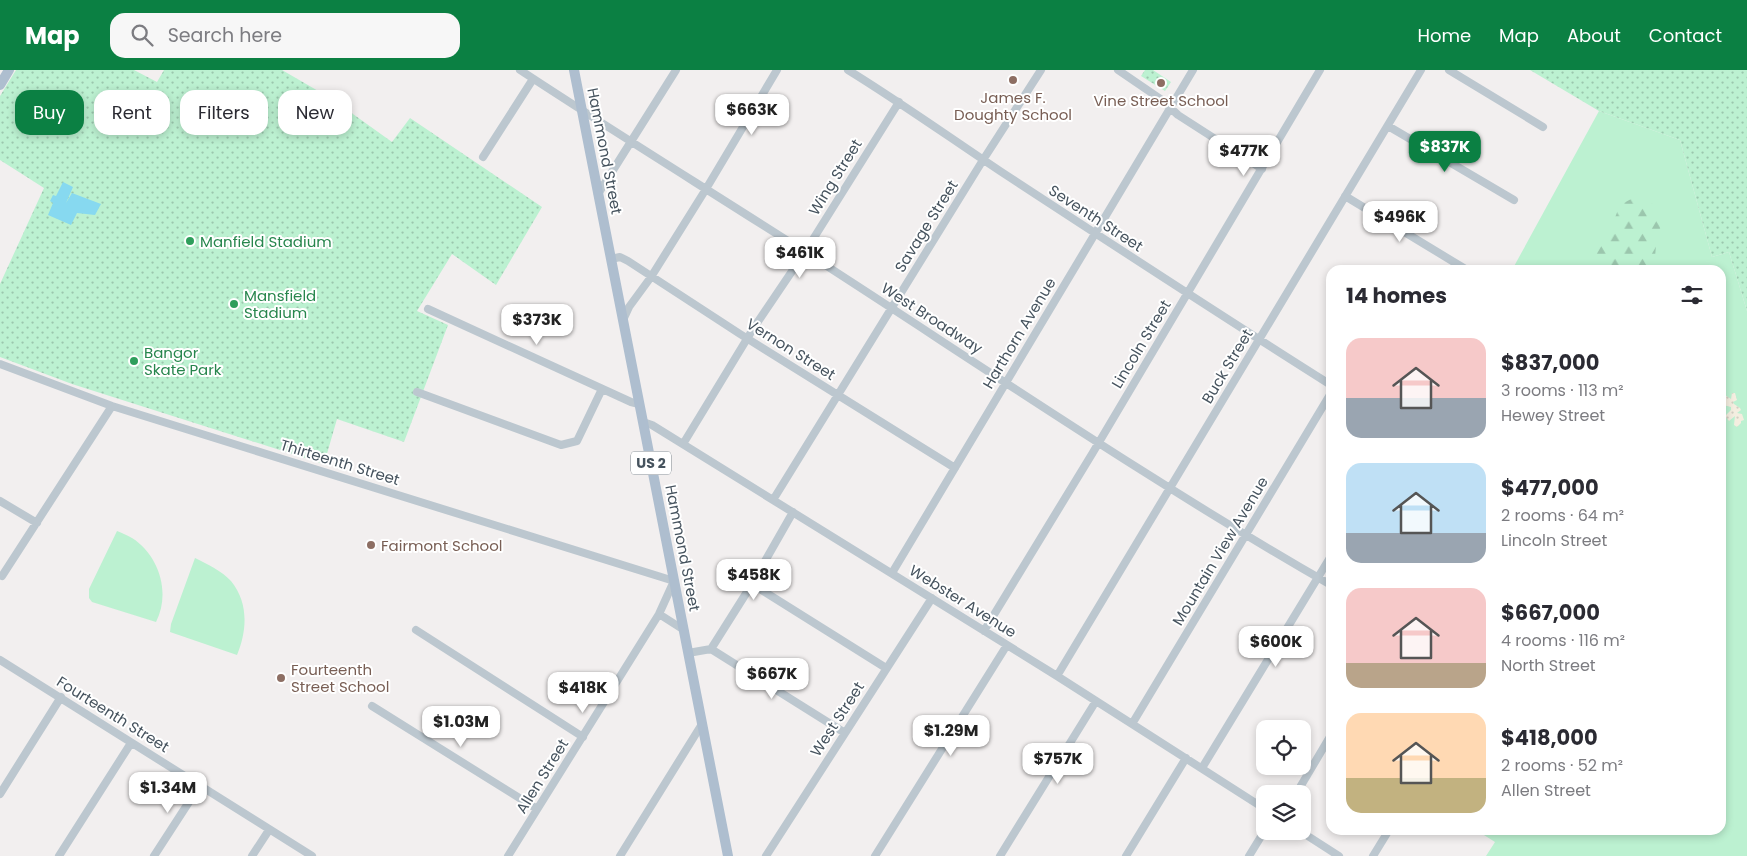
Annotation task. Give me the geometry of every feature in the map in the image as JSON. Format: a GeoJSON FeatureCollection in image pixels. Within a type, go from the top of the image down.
{"type":"FeatureCollection","features":[{"type":"Feature","properties":{"kind":"main road"},"geometry":{"type":"LineString","coordinates":[[0,84],[9,70]]}},
{"type":"Feature","properties":{"kind":"main road","name":"Hammond Street"},"geometry":{"type":"LineString","coordinates":[[574,70],[728,856]]}},
{"type":"Feature","properties":{"kind":"street","name":"West Broadway"},"geometry":{"type":"LineString","coordinates":[[520,70],[582,112],[805,252],[1098,443],[1326,582]]}},
{"type":"Feature","properties":{"kind":"street"},"geometry":{"type":"LineString","coordinates":[[598,194],[676,70]]}},
{"type":"Feature","properties":{"kind":"street"},"geometry":{"type":"LineString","coordinates":[[623,320],[706,189],[777,70]]}},
{"type":"Feature","properties":{"kind":"street","name":"Seventh Street"},"geometry":{"type":"LineString","coordinates":[[848,70],[899,102],[1095,234],[1326,382]]}},
{"type":"Feature","properties":{"kind":"street","name":"Savage Street"},"geometry":{"type":"LineString","coordinates":[[773,500],[837,394],[1041,70]]}},
{"type":"Feature","properties":{"kind":"street"},"geometry":{"type":"LineString","coordinates":[[1118,70],[1162,100],[1178,115],[1262,168]]}},
{"type":"Feature","properties":{"kind":"street","name":"Harthorn Avenue"},"geometry":{"type":"LineString","coordinates":[[892,574],[1193,70]]}},
{"type":"Feature","properties":{"kind":"street","name":"Lincoln Street"},"geometry":{"type":"LineString","coordinates":[[984,631],[1320,70]]}},
{"type":"Feature","properties":{"kind":"street","name":"Buck Street"},"geometry":{"type":"LineString","coordinates":[[1057,676],[1421,70]]}},
{"type":"Feature","properties":{"kind":"street"},"geometry":{"type":"LineString","coordinates":[[1449,70],[1543,127]]}},
{"type":"Feature","properties":{"kind":"street"},"geometry":{"type":"LineString","coordinates":[[482,157],[533,79]]}},
{"type":"Feature","properties":{"kind":"street","name":"Wing Street"},"geometry":{"type":"LineString","coordinates":[[683,444],[899,102]]}},
{"type":"Feature","properties":{"kind":"street"},"geometry":{"type":"LineString","coordinates":[[1388,126],[1514,200]]}},
{"type":"Feature","properties":{"kind":"street"},"geometry":{"type":"LineString","coordinates":[[1345,196],[1459,265]]}},
{"type":"Feature","properties":{"kind":"street","name":"Vernon Street"},"geometry":{"type":"LineString","coordinates":[[611,259],[620,257],[955,468]]}},
{"type":"Feature","properties":{"kind":"street"},"geometry":{"type":"LineString","coordinates":[[428,309],[631,402],[640,404]]}},
{"type":"Feature","properties":{"kind":"street","name":"Thirteenth Street"},"geometry":{"type":"LineString","coordinates":[[0,364],[112,406],[674,581]]}},
{"type":"Feature","properties":{"kind":"street"},"geometry":{"type":"LineString","coordinates":[[417,392],[560,445],[577,441],[602,389]]}},
{"type":"Feature","properties":{"kind":"street","name":"Mountain View Avenue"},"geometry":{"type":"LineString","coordinates":[[1132,724],[1326,401]]}},
{"type":"Feature","properties":{"kind":"street"},"geometry":{"type":"LineString","coordinates":[[2,576],[112,406]]}},
{"type":"Feature","properties":{"kind":"street","name":"Webster Avenue"},"geometry":{"type":"LineString","coordinates":[[643,422],[652,425],[932,598],[1256,803]]}},
{"type":"Feature","properties":{"kind":"street"},"geometry":{"type":"LineString","coordinates":[[0,501],[36,523]]}},
{"type":"Feature","properties":{"kind":"street"},"geometry":{"type":"LineString","coordinates":[[711,649],[752,584],[793,512]]}},
{"type":"Feature","properties":{"kind":"street"},"geometry":{"type":"LineString","coordinates":[[1202,768],[1326,564]]}},
{"type":"Feature","properties":{"kind":"street","name":"Allen Street"},"geometry":{"type":"LineString","coordinates":[[508,856],[659,614],[674,581]]}},
{"type":"Feature","properties":{"kind":"street"},"geometry":{"type":"LineString","coordinates":[[752,584],[886,668]]}},
{"type":"Feature","properties":{"kind":"street","name":"West Street"},"geometry":{"type":"LineString","coordinates":[[766,856],[932,598]]}},
{"type":"Feature","properties":{"kind":"street"},"geometry":{"type":"LineString","coordinates":[[659,614],[684,630]]}},
{"type":"Feature","properties":{"kind":"street"},"geometry":{"type":"LineString","coordinates":[[416,630],[583,737]]}},
{"type":"Feature","properties":{"kind":"street"},"geometry":{"type":"LineString","coordinates":[[875,856],[1007,645]]}},
{"type":"Feature","properties":{"kind":"street"},"geometry":{"type":"LineString","coordinates":[[688,653],[711,649],[845,733]]}},
{"type":"Feature","properties":{"kind":"street","name":"Fourteenth Street"},"geometry":{"type":"LineString","coordinates":[[0,660],[312,856]]}},
{"type":"Feature","properties":{"kind":"street"},"geometry":{"type":"LineString","coordinates":[[0,794],[61,697]]}},
{"type":"Feature","properties":{"kind":"street"},"geometry":{"type":"LineString","coordinates":[[1000,856],[1096,701]]}},
{"type":"Feature","properties":{"kind":"street"},"geometry":{"type":"LineString","coordinates":[[372,706],[537,809]]}},
{"type":"Feature","properties":{"kind":"street"},"geometry":{"type":"LineString","coordinates":[[620,856],[702,724]]}},
{"type":"Feature","properties":{"kind":"street"},"geometry":{"type":"LineString","coordinates":[[59,856],[131,743]]}},
{"type":"Feature","properties":{"kind":"street"},"geometry":{"type":"LineString","coordinates":[[1301,785],[1326,743]]}},
{"type":"Feature","properties":{"kind":"street"},"geometry":{"type":"LineString","coordinates":[[1126,856],[1186,758]]}},
{"type":"Feature","properties":{"kind":"street"},"geometry":{"type":"LineString","coordinates":[[154,856],[200,785]]}},
{"type":"Feature","properties":{"kind":"street"},"geometry":{"type":"LineString","coordinates":[[252,856],[269,830]]}},
{"type":"Feature","properties":{"kind":"street"},"geometry":{"type":"LineString","coordinates":[[1372,856],[1386,835]]}},
{"type":"Feature","properties":{"kind":"street"},"geometry":{"type":"LineString","coordinates":[[1311,838],[1339,856]]}},
{"type":"Feature","properties":{"kind":"street"},"geometry":{"type":"LineString","coordinates":[[1249,856],[1259,840]]}},
{"type":"Feature","properties":{"kind":"green space"},"geometry":{"type":"Polygon","coordinates":[[[16,70],[134,70],[157,82],[164,70],[282,70],[316,90],[278,90],[278,135],[352,135],[352,113],[392,142],[410,118],[542,207],[496,285],[452,254],[417,311],[448,325],[404,442],[337,419],[324,464],[72,384],[0,357],[0,284],[44,188],[0,160],[0,96],[16,70]]]}},
{"type":"Feature","properties":{"kind":"green space"},"geometry":{"type":"Polygon","coordinates":[[[1145,70],[1153,70],[1171,82],[1165,91],[1141,76],[1145,70]]]}},
{"type":"Feature","properties":{"kind":"green space"},"geometry":{"type":"Polygon","coordinates":[[[1530,70],[1747,70],[1747,311],[1729,252],[1712,257],[1680,140],[1599,111],[1530,70]]]}},
{"type":"Feature","properties":{"kind":"green space"},"geometry":{"type":"Polygon","coordinates":[[[1599,111],[1680,140],[1712,257],[1729,252],[1747,311],[1747,856],[1486,856],[1495,842],[1484,835],[1726,835],[1726,265],[1515,265],[1599,111]]]}},
{"type":"Feature","properties":{"kind":"green space"},"geometry":{"type":"Polygon","coordinates":[[[1647,197],[1657,215],[1661,235],[1656,245],[1654,265],[1599,265],[1600,262],[1595,253],[1596,247],[1612,225],[1620,205],[1633,198],[1647,197]]]}},
{"type":"Feature","properties":{"kind":"green space"},"geometry":{"type":"Polygon","coordinates":[[[117,531],[132,538],[141,545],[155,564],[162,587],[160,611],[156,622],[92,602],[89,598],[89,589],[117,531]]]}},
{"type":"Feature","properties":{"kind":"green space"},"geometry":{"type":"Polygon","coordinates":[[[195,558],[227,577],[241,598],[244,627],[237,655],[170,632],[171,624],[195,558]]]}},
{"type":"Feature","properties":{"kind":"sand"},"geometry":{"type":"Polygon","coordinates":[[[1732,393],[1735,393],[1737,400],[1733,402],[1740,408],[1741,410],[1737,413],[1742,414],[1744,420],[1737,427],[1734,425],[1735,416],[1729,421],[1726,417],[1731,407],[1726,406],[1726,396],[1731,399],[1732,393]]]}},
{"type":"Feature","properties":{"kind":"water"},"geometry":{"type":"Polygon","coordinates":[[[63,182],[73,187],[66,203],[72,193],[101,204],[95,215],[77,213],[71,225],[48,215],[53,203],[50,201],[53,195],[56,196],[63,182]]]}},
{"type":"Feature","properties":{"kind":"place","name":"James F. Doughty School"},"geometry":{"type":"Point","coordinates":[1013,80]}},
{"type":"Feature","properties":{"kind":"place","name":"Vine Street School"},"geometry":{"type":"Point","coordinates":[1161,83]}},
{"type":"Feature","properties":{"kind":"place","name":"Manfield Stadium"},"geometry":{"type":"Point","coordinates":[190,241]}},
{"type":"Feature","properties":{"kind":"place","name":"Mansfield Stadium"},"geometry":{"type":"Point","coordinates":[234,304]}},
{"type":"Feature","properties":{"kind":"place","name":"Bangor Skate Park"},"geometry":{"type":"Point","coordinates":[134,361]}},
{"type":"Feature","properties":{"kind":"place","name":"Fairmont School"},"geometry":{"type":"Point","coordinates":[371,545]}},
{"type":"Feature","properties":{"kind":"place","name":"Fourteenth Street School"},"geometry":{"type":"Point","coordinates":[281,678]}}]}
